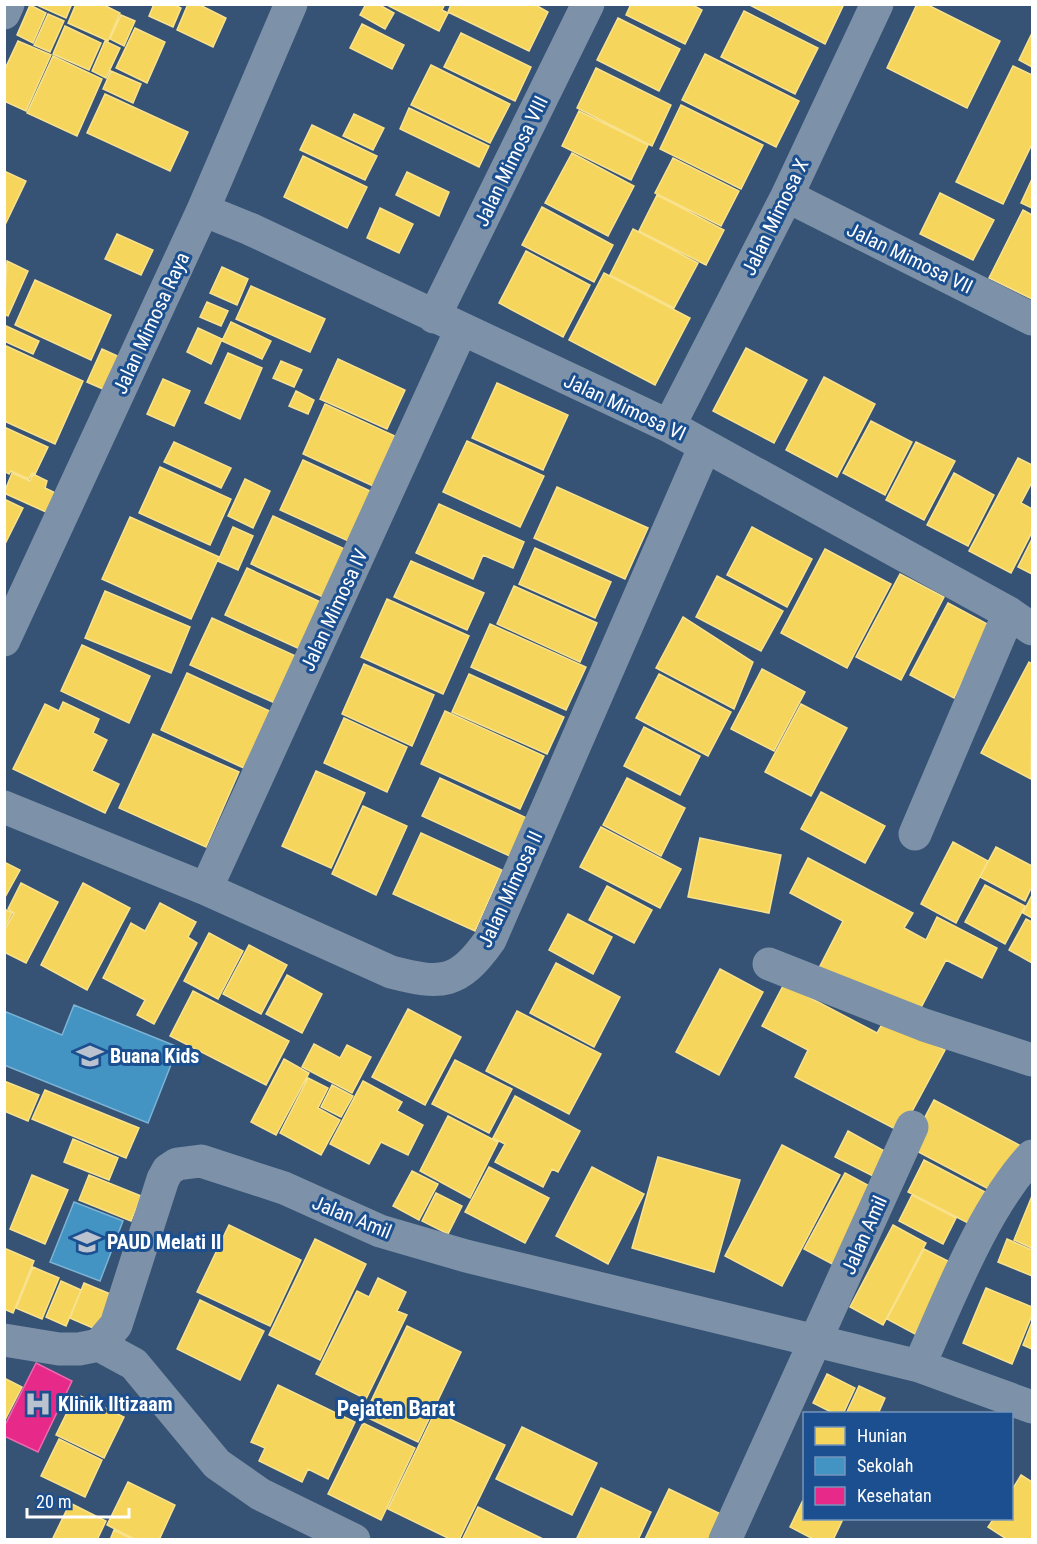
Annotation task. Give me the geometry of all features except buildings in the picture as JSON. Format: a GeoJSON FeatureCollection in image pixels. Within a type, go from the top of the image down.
{"type":"FeatureCollection","features":[{"type":"Feature","properties":{"kind":"street"},"geometry":{"type":"LineString","coordinates":[[4,13],[8,4]]}},
{"type":"Feature","properties":{"kind":"street","name":"Jalan Mimosa Raya"},"geometry":{"type":"LineString","coordinates":[[4,640],[203,210],[291,4]]}},
{"type":"Feature","properties":{"kind":"street","name":"Jalan Mimosa VIII"},"geometry":{"type":"LineString","coordinates":[[448,324],[588,4]]}},
{"type":"Feature","properties":{"kind":"street","name":"Jalan Mimosa X"},"geometry":{"type":"LineString","coordinates":[[669,426],[787,196],[877,4]]}},
{"type":"Feature","properties":{"kind":"street","name":"Jalan Mimosa VII"},"geometry":{"type":"LineString","coordinates":[[787,196],[1032,319]]}},
{"type":"Feature","properties":{"kind":"street","name":"Jalan Mimosa VI"},"geometry":{"type":"LineString","coordinates":[[203,210],[250,229],[669,426],[1020,621]]}},
{"type":"Feature","properties":{"kind":"street","name":"Jalan Mimosa IV"},"geometry":{"type":"LineString","coordinates":[[206,889],[448,324]]}},
{"type":"Feature","properties":{"kind":"street","name":"Jalan Mimosa II"},"geometry":{"type":"LineString","coordinates":[[4,807],[206,889],[392,972],[423,980],[447,978],[465,971],[490,940],[705,446]]}},
{"type":"Feature","properties":{"kind":"street"},"geometry":{"type":"LineString","coordinates":[[915,834],[1020,621]]}},
{"type":"Feature","properties":{"kind":"street"},"geometry":{"type":"LineString","coordinates":[[769,964],[924,1024],[1032,1060]]}},
{"type":"Feature","properties":{"kind":"street","name":"Jalan Amil"},"geometry":{"type":"LineString","coordinates":[[816,1343],[912,1126]]}},
{"type":"Feature","properties":{"kind":"street"},"geometry":{"type":"LineString","coordinates":[[919,1366],[984,1229],[1013,1177],[1032,1156]]}},
{"type":"Feature","properties":{"kind":"street","name":"Jalan Amil"},"geometry":{"type":"LineString","coordinates":[[99,1345],[116,1325],[163,1179],[168,1170],[177,1164],[201,1161],[284,1188],[380,1231],[466,1256],[816,1343],[919,1366],[1032,1407]]}},
{"type":"Feature","properties":{"kind":"street"},"geometry":{"type":"LineString","coordinates":[[4,1340],[58,1349],[78,1349],[99,1345],[134,1364],[217,1464],[260,1494],[354,1539]]}},
{"type":"Feature","properties":{"kind":"street"},"geometry":{"type":"LineString","coordinates":[[725,1539],[816,1343]]}},
{"type":"Feature","properties":{"kind":"place","name":"Buana Kids"},"geometry":{"type":"Point","coordinates":[90,1056]}},
{"type":"Feature","properties":{"kind":"place","name":"PAUD Melati II"},"geometry":{"type":"Point","coordinates":[87,1242]}},
{"type":"Feature","properties":{"kind":"place","name":"Klinik Iltizaam"},"geometry":{"type":"Point","coordinates":[38,1404]}},
{"type":"Feature","properties":{"kind":"district","name":"Pejaten Barat"},"geometry":{"type":"Point","coordinates":[396,1408]}}]}
